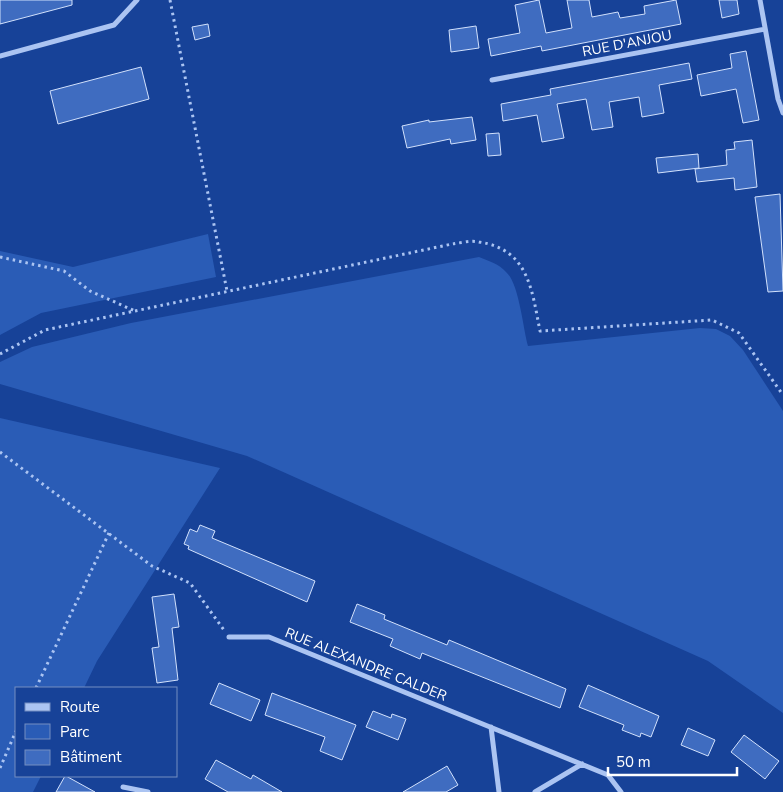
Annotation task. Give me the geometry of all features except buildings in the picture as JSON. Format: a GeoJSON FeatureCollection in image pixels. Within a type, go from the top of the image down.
{"type":"FeatureCollection","features":[{"type":"Feature","properties":{"kind":"street"},"geometry":{"type":"LineString","coordinates":[[0,56],[114,25],[137,0]]}},
{"type":"Feature","properties":{"kind":"street"},"geometry":{"type":"LineString","coordinates":[[760,0],[783,112]]}},
{"type":"Feature","properties":{"kind":"street","name":"RUE D'ANJOU"},"geometry":{"type":"LineString","coordinates":[[492,80],[765,29]]}},
{"type":"Feature","properties":{"kind":"street","name":"RUE ALEXANDRE CALDER"},"geometry":{"type":"LineString","coordinates":[[229,637],[269,637],[608,774],[621,792]]}},
{"type":"Feature","properties":{"kind":"street"},"geometry":{"type":"LineString","coordinates":[[491,727],[499,792]]}},
{"type":"Feature","properties":{"kind":"street"},"geometry":{"type":"LineString","coordinates":[[534,792],[582,764]]}},
{"type":"Feature","properties":{"kind":"street"},"geometry":{"type":"LineString","coordinates":[[123,787],[148,792]]}},
{"type":"Feature","properties":{"kind":"path"},"geometry":{"type":"LineString","coordinates":[[170,0],[227,292]]}},
{"type":"Feature","properties":{"kind":"path"},"geometry":{"type":"LineString","coordinates":[[0,354],[45,330],[452,244],[478,241],[508,252],[528,276],[540,331],[712,320],[739,333],[783,395]]}},
{"type":"Feature","properties":{"kind":"path"},"geometry":{"type":"LineString","coordinates":[[0,257],[64,272],[90,291],[136,311]]}},
{"type":"Feature","properties":{"kind":"path"},"geometry":{"type":"LineString","coordinates":[[0,452],[152,566],[190,583],[229,637]]}},
{"type":"Feature","properties":{"kind":"path"},"geometry":{"type":"LineString","coordinates":[[36,687],[108,534]]}},
{"type":"Feature","properties":{"kind":"path"},"geometry":{"type":"LineString","coordinates":[[0,768],[15,734]]}},
{"type":"Feature","properties":{"kind":"green space"},"geometry":{"type":"Polygon","coordinates":[[[208,234],[216,277],[41,313],[0,335],[0,251],[73,267],[208,234]]]}},
{"type":"Feature","properties":{"kind":"green space"},"geometry":{"type":"Polygon","coordinates":[[[479,257],[500,267],[510,278],[517,296],[528,346],[700,328],[716,329],[730,336],[743,350],[783,411],[783,713],[708,661],[247,456],[0,384],[0,362],[32,347],[131,323],[479,257]]]}},
{"type":"Feature","properties":{"kind":"green space"},"geometry":{"type":"Polygon","coordinates":[[[0,418],[220,468],[97,661],[84,687],[15,687],[15,777],[40,777],[33,792],[0,792],[0,418]]]}}]}
